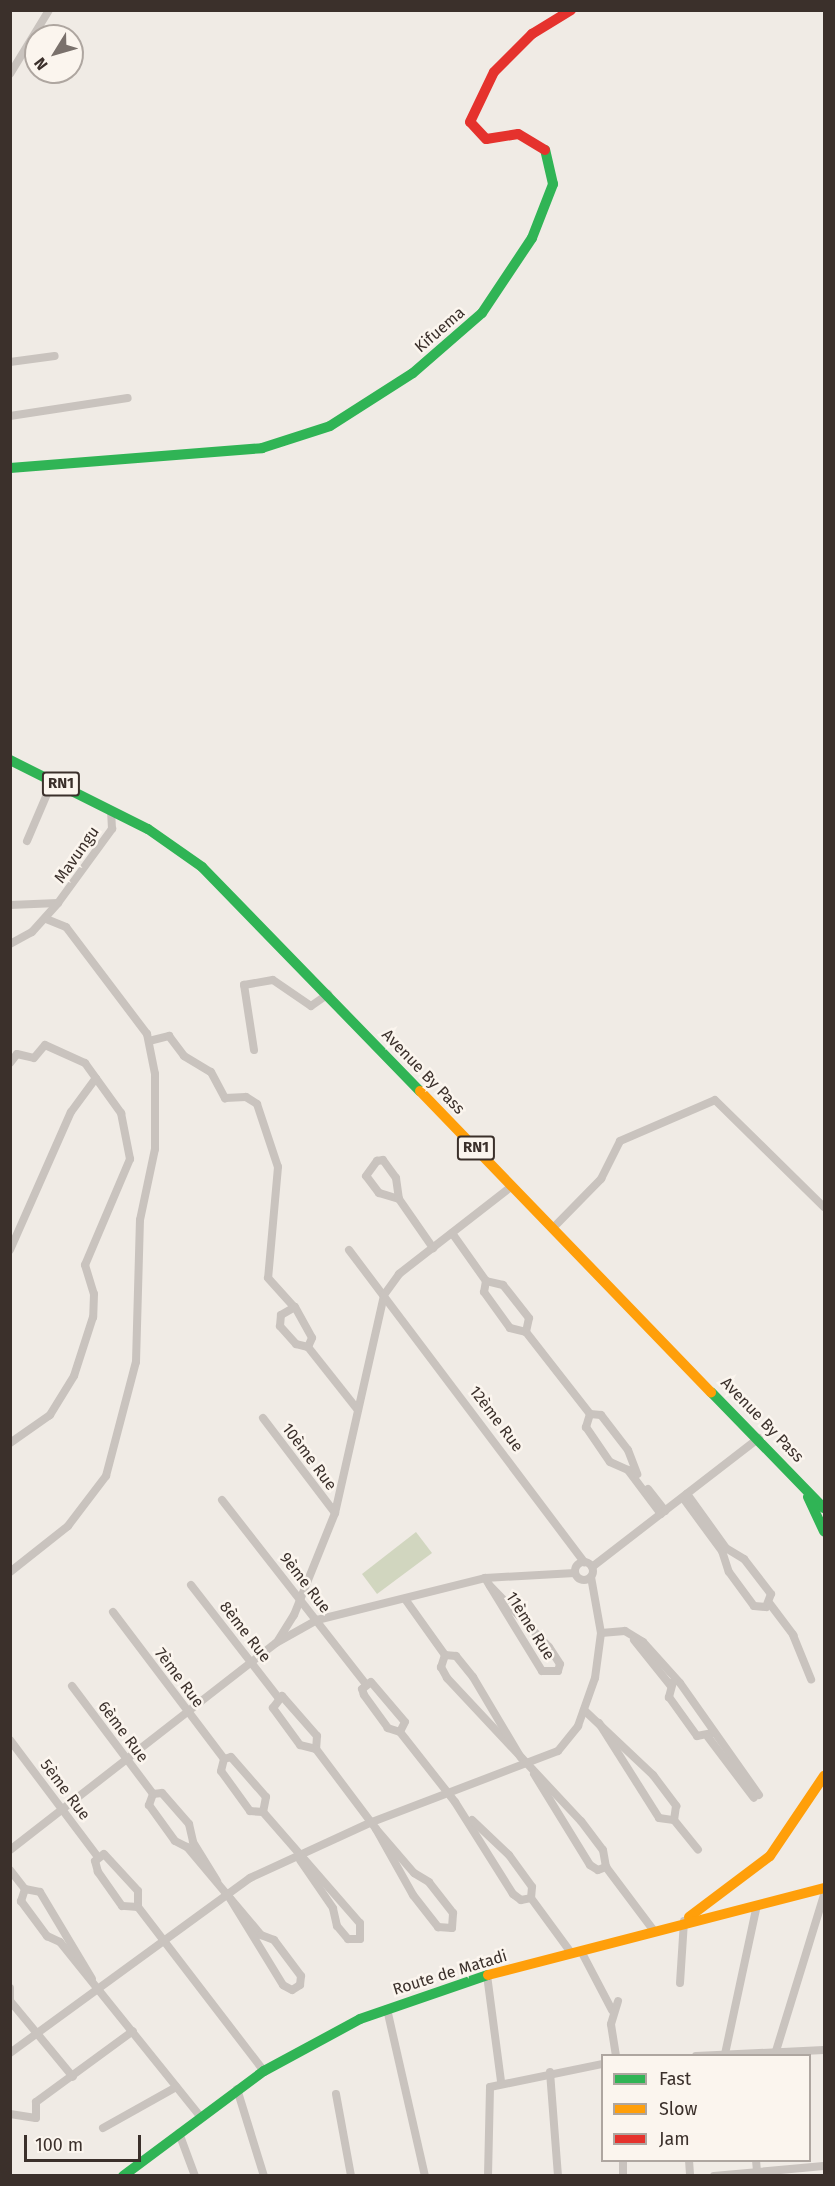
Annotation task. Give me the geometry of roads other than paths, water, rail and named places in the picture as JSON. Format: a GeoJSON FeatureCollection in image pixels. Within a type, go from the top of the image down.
{"type":"FeatureCollection","features":[{"type":"Feature","properties":{"kind":"main road","name":"Kifuema"},"geometry":{"type":"LineString","coordinates":[[10,468],[262,448],[330,426],[414,373],[482,314],[532,238],[553,184],[548,152],[518,134],[486,139],[470,122],[494,72],[532,34],[571,10]]}},
{"type":"Feature","properties":{"kind":"main road","name":"Avenue By Pass"},"geometry":{"type":"LineString","coordinates":[[10,760],[110,809],[202,867],[328,994],[825,1508]]}},
{"type":"Feature","properties":{"kind":"main road"},"geometry":{"type":"LineString","coordinates":[[800,1482],[825,1531]]}},
{"type":"Feature","properties":{"kind":"main road"},"geometry":{"type":"LineString","coordinates":[[684,1920],[770,1856],[825,1776]]}},
{"type":"Feature","properties":{"kind":"main road","name":"Route de Matadi"},"geometry":{"type":"LineString","coordinates":[[123,2175],[264,2071],[387,2009],[487,1975],[577,1953],[684,1920],[825,1888]]}},
{"type":"Feature","properties":{"kind":"street"},"geometry":{"type":"LineString","coordinates":[[10,74],[49,10]]}},
{"type":"Feature","properties":{"kind":"street"},"geometry":{"type":"LineString","coordinates":[[10,362],[55,356]]}},
{"type":"Feature","properties":{"kind":"street"},"geometry":{"type":"LineString","coordinates":[[10,416],[128,398]]}},
{"type":"Feature","properties":{"kind":"street"},"geometry":{"type":"LineString","coordinates":[[27,841],[53,780]]}},
{"type":"Feature","properties":{"kind":"street","name":"Mavungu"},"geometry":{"type":"LineString","coordinates":[[10,905],[58,903],[112,828],[110,809]]}},
{"type":"Feature","properties":{"kind":"street"},"geometry":{"type":"LineString","coordinates":[[10,944],[46,919],[58,903]]}},
{"type":"Feature","properties":{"kind":"street"},"geometry":{"type":"LineString","coordinates":[[10,1572],[68,1526],[101,1485],[125,1407],[141,1318],[140,1220],[155,1149],[155,1074],[149,1041],[66,927],[46,919]]}},
{"type":"Feature","properties":{"kind":"street"},"geometry":{"type":"LineString","coordinates":[[254,1050],[244,985],[273,980],[311,1006],[328,994]]}},
{"type":"Feature","properties":{"kind":"street"},"geometry":{"type":"LineString","coordinates":[[149,1041],[169,1036],[184,1056],[211,1072],[225,1098],[246,1097],[257,1104],[278,1167],[268,1278],[294,1307],[312,1338],[308,1347]]}},
{"type":"Feature","properties":{"kind":"street"},"geometry":{"type":"LineString","coordinates":[[10,1063],[17,1054],[34,1058],[45,1045],[85,1063],[121,1113],[130,1159],[85,1265],[94,1294],[93,1317],[74,1376],[56,1406],[10,1443]]}},
{"type":"Feature","properties":{"kind":"street"},"geometry":{"type":"LineString","coordinates":[[10,1250],[71,1112],[96,1078]]}},
{"type":"Feature","properties":{"kind":"street"},"geometry":{"type":"LineString","coordinates":[[553,1228],[601,1179],[620,1141],[715,1100],[825,1207]]}},
{"type":"Feature","properties":{"kind":"street"},"geometry":{"type":"LineString","coordinates":[[399,1199],[379,1192],[366,1176],[377,1161],[396,1178],[399,1199],[433,1248]]}},
{"type":"Feature","properties":{"kind":"street"},"geometry":{"type":"LineString","coordinates":[[276,1643],[300,1597],[335,1513],[384,1295],[399,1274],[513,1186]]}},
{"type":"Feature","properties":{"kind":"street"},"geometry":{"type":"LineString","coordinates":[[452,1233],[486,1281],[503,1285],[528,1318],[526,1332]]}},
{"type":"Feature","properties":{"kind":"street","name":"12ème Rue"},"geometry":{"type":"LineString","coordinates":[[348,1250],[584,1562]]}},
{"type":"Feature","properties":{"kind":"street"},"geometry":{"type":"LineString","coordinates":[[486,1281],[484,1292],[510,1329],[526,1332],[590,1414],[601,1415],[628,1450],[630,1469],[663,1513]]}},
{"type":"Feature","properties":{"kind":"street"},"geometry":{"type":"LineString","coordinates":[[294,1307],[281,1315],[280,1326],[296,1344],[308,1347],[358,1410]]}},
{"type":"Feature","properties":{"kind":"street"},"geometry":{"type":"LineString","coordinates":[[590,1414],[586,1427],[610,1462],[630,1469]]}},
{"type":"Feature","properties":{"kind":"street","name":"10ème Rue"},"geometry":{"type":"LineString","coordinates":[[263,1418],[335,1513]]}},
{"type":"Feature","properties":{"kind":"street"},"geometry":{"type":"LineString","coordinates":[[10,2053],[163,1939],[228,1895],[298,1857],[449,1794],[527,1767],[564,1745],[584,1710],[601,1636],[591,1577],[592,1567],[759,1438]]}},
{"type":"Feature","properties":{"kind":"street"},"geometry":{"type":"LineString","coordinates":[[685,1496],[729,1554],[744,1559],[766,1587],[768,1606],[786,1635]]}},
{"type":"Feature","properties":{"kind":"street","name":"9ème Rue"},"geometry":{"type":"LineString","coordinates":[[222,1500],[366,1684]]}},
{"type":"Feature","properties":{"kind":"street"},"geometry":{"type":"LineString","coordinates":[[729,1554],[729,1572],[754,1606],[768,1606],[793,1635],[811,1679]]}},
{"type":"Feature","properties":{"kind":"street"},"geometry":{"type":"LineString","coordinates":[[10,1850],[189,1714],[276,1643],[317,1620],[485,1578],[575,1573],[584,1562],[592,1567]]}},
{"type":"Feature","properties":{"kind":"street"},"geometry":{"type":"LineString","coordinates":[[575,1573],[582,1580],[591,1577]]}},
{"type":"Feature","properties":{"kind":"street"},"geometry":{"type":"LineString","coordinates":[[485,1578],[531,1639]]}},
{"type":"Feature","properties":{"kind":"street","name":"8ème Rue"},"geometry":{"type":"LineString","coordinates":[[191,1585],[278,1696]]}},
{"type":"Feature","properties":{"kind":"street"},"geometry":{"type":"LineString","coordinates":[[405,1599],[445,1654],[456,1656],[473,1677],[483,1709]]}},
{"type":"Feature","properties":{"kind":"street","name":"7ème Rue"},"geometry":{"type":"LineString","coordinates":[[113,1612],[224,1759]]}},
{"type":"Feature","properties":{"kind":"street"},"geometry":{"type":"LineString","coordinates":[[601,1636],[625,1631],[643,1642],[672,1683],[669,1697],[697,1736],[710,1735]]}},
{"type":"Feature","properties":{"kind":"street","name":"11ème Rue"},"geometry":{"type":"LineString","coordinates":[[531,1639],[557,1657],[560,1664],[553,1674],[542,1671],[531,1639]]}},
{"type":"Feature","properties":{"kind":"street"},"geometry":{"type":"LineString","coordinates":[[445,1654],[441,1667],[447,1678],[483,1709],[527,1767],[603,1850],[606,1867],[654,1931]]}},
{"type":"Feature","properties":{"kind":"street"},"geometry":{"type":"LineString","coordinates":[[400,1732],[405,1722],[376,1683],[366,1684],[364,1695],[388,1728],[400,1732],[489,1845],[513,1894],[521,1900],[531,1898]]}},
{"type":"Feature","properties":{"kind":"street"},"geometry":{"type":"LineString","coordinates":[[672,1683],[680,1683],[710,1735],[757,1797]]}},
{"type":"Feature","properties":{"kind":"street","name":"6ème Rue"},"geometry":{"type":"LineString","coordinates":[[72,1686],[153,1794]]}},
{"type":"Feature","properties":{"kind":"street"},"geometry":{"type":"LineString","coordinates":[[316,1749],[317,1736],[287,1696],[278,1696],[273,1708],[300,1745],[316,1749],[374,1825],[410,1875],[413,1895],[438,1927],[452,1928],[453,1913],[429,1882],[410,1875]]}},
{"type":"Feature","properties":{"kind":"street"},"geometry":{"type":"LineString","coordinates":[[584,1710],[598,1720],[636,1768],[653,1775],[676,1806],[674,1820]]}},
{"type":"Feature","properties":{"kind":"street","name":"5ème Rue"},"geometry":{"type":"LineString","coordinates":[[10,1740],[98,1856]]}},
{"type":"Feature","properties":{"kind":"street"},"geometry":{"type":"LineString","coordinates":[[262,1812],[266,1797],[237,1760],[224,1759],[221,1771],[250,1811],[262,1812],[336,1906],[360,1923],[360,1939],[348,1939],[337,1926],[336,1906]]}},
{"type":"Feature","properties":{"kind":"street"},"geometry":{"type":"LineString","coordinates":[[636,1768],[636,1787],[659,1818],[674,1820],[698,1850]]}},
{"type":"Feature","properties":{"kind":"street"},"geometry":{"type":"LineString","coordinates":[[534,1774],[590,1864],[598,1870],[606,1867]]}},
{"type":"Feature","properties":{"kind":"street"},"geometry":{"type":"LineString","coordinates":[[190,1844],[175,1841],[149,1805],[153,1794],[162,1793],[189,1824],[190,1844],[258,1937],[263,1960],[283,1985],[292,1990],[300,1985],[301,1976],[274,1941],[258,1937]]}},
{"type":"Feature","properties":{"kind":"street"},"geometry":{"type":"LineString","coordinates":[[562,1820],[569,1814]]}},
{"type":"Feature","properties":{"kind":"street"},"geometry":{"type":"LineString","coordinates":[[489,1845],[509,1855],[532,1887],[531,1898],[577,1953],[612,2010],[616,2054]]}},
{"type":"Feature","properties":{"kind":"street"},"geometry":{"type":"LineString","coordinates":[[138,1907],[122,1906],[96,1867],[98,1856],[112,1859],[138,1891],[138,1907],[264,2071]]}},
{"type":"Feature","properties":{"kind":"street"},"geometry":{"type":"LineString","coordinates":[[10,1870],[25,1889],[40,1892],[63,1940],[200,2116]]}},
{"type":"Feature","properties":{"kind":"street"},"geometry":{"type":"LineString","coordinates":[[25,1889],[24,1906],[47,1936],[63,1940]]}},
{"type":"Feature","properties":{"kind":"street"},"geometry":{"type":"LineString","coordinates":[[776,2051],[825,1895]]}},
{"type":"Feature","properties":{"kind":"street"},"geometry":{"type":"LineString","coordinates":[[757,1905],[725,2054],[825,2050]]}},
{"type":"Feature","properties":{"kind":"street"},"geometry":{"type":"LineString","coordinates":[[680,1983],[684,1920]]}},
{"type":"Feature","properties":{"kind":"street"},"geometry":{"type":"LineString","coordinates":[[487,1975],[501,2082]]}},
{"type":"Feature","properties":{"kind":"street"},"geometry":{"type":"LineString","coordinates":[[10,1988],[11,2002],[73,2077]]}},
{"type":"Feature","properties":{"kind":"street"},"geometry":{"type":"LineString","coordinates":[[612,2010],[618,2001]]}},
{"type":"Feature","properties":{"kind":"street"},"geometry":{"type":"LineString","coordinates":[[387,2009],[425,2175]]}},
{"type":"Feature","properties":{"kind":"street"},"geometry":{"type":"LineString","coordinates":[[10,2114],[36,2118],[36,2102],[133,2031]]}},
{"type":"Feature","properties":{"kind":"street"},"geometry":{"type":"LineString","coordinates":[[488,2175],[488,2092],[501,2082],[601,2064]]}},
{"type":"Feature","properties":{"kind":"street"},"geometry":{"type":"LineString","coordinates":[[550,2072],[558,2175]]}},
{"type":"Feature","properties":{"kind":"street"},"geometry":{"type":"LineString","coordinates":[[103,2128],[176,2087]]}},
{"type":"Feature","properties":{"kind":"street"},"geometry":{"type":"LineString","coordinates":[[237,2089],[264,2175]]}},
{"type":"Feature","properties":{"kind":"street"},"geometry":{"type":"LineString","coordinates":[[336,2094],[351,2175]]}},
{"type":"Feature","properties":{"kind":"street"},"geometry":{"type":"LineString","coordinates":[[179,2133],[195,2175]]}},
{"type":"Feature","properties":{"kind":"street"},"geometry":{"type":"LineString","coordinates":[[756,2162],[757,2171]]}},
{"type":"Feature","properties":{"kind":"street"},"geometry":{"type":"LineString","coordinates":[[714,2175],[825,2166]]}}]}
